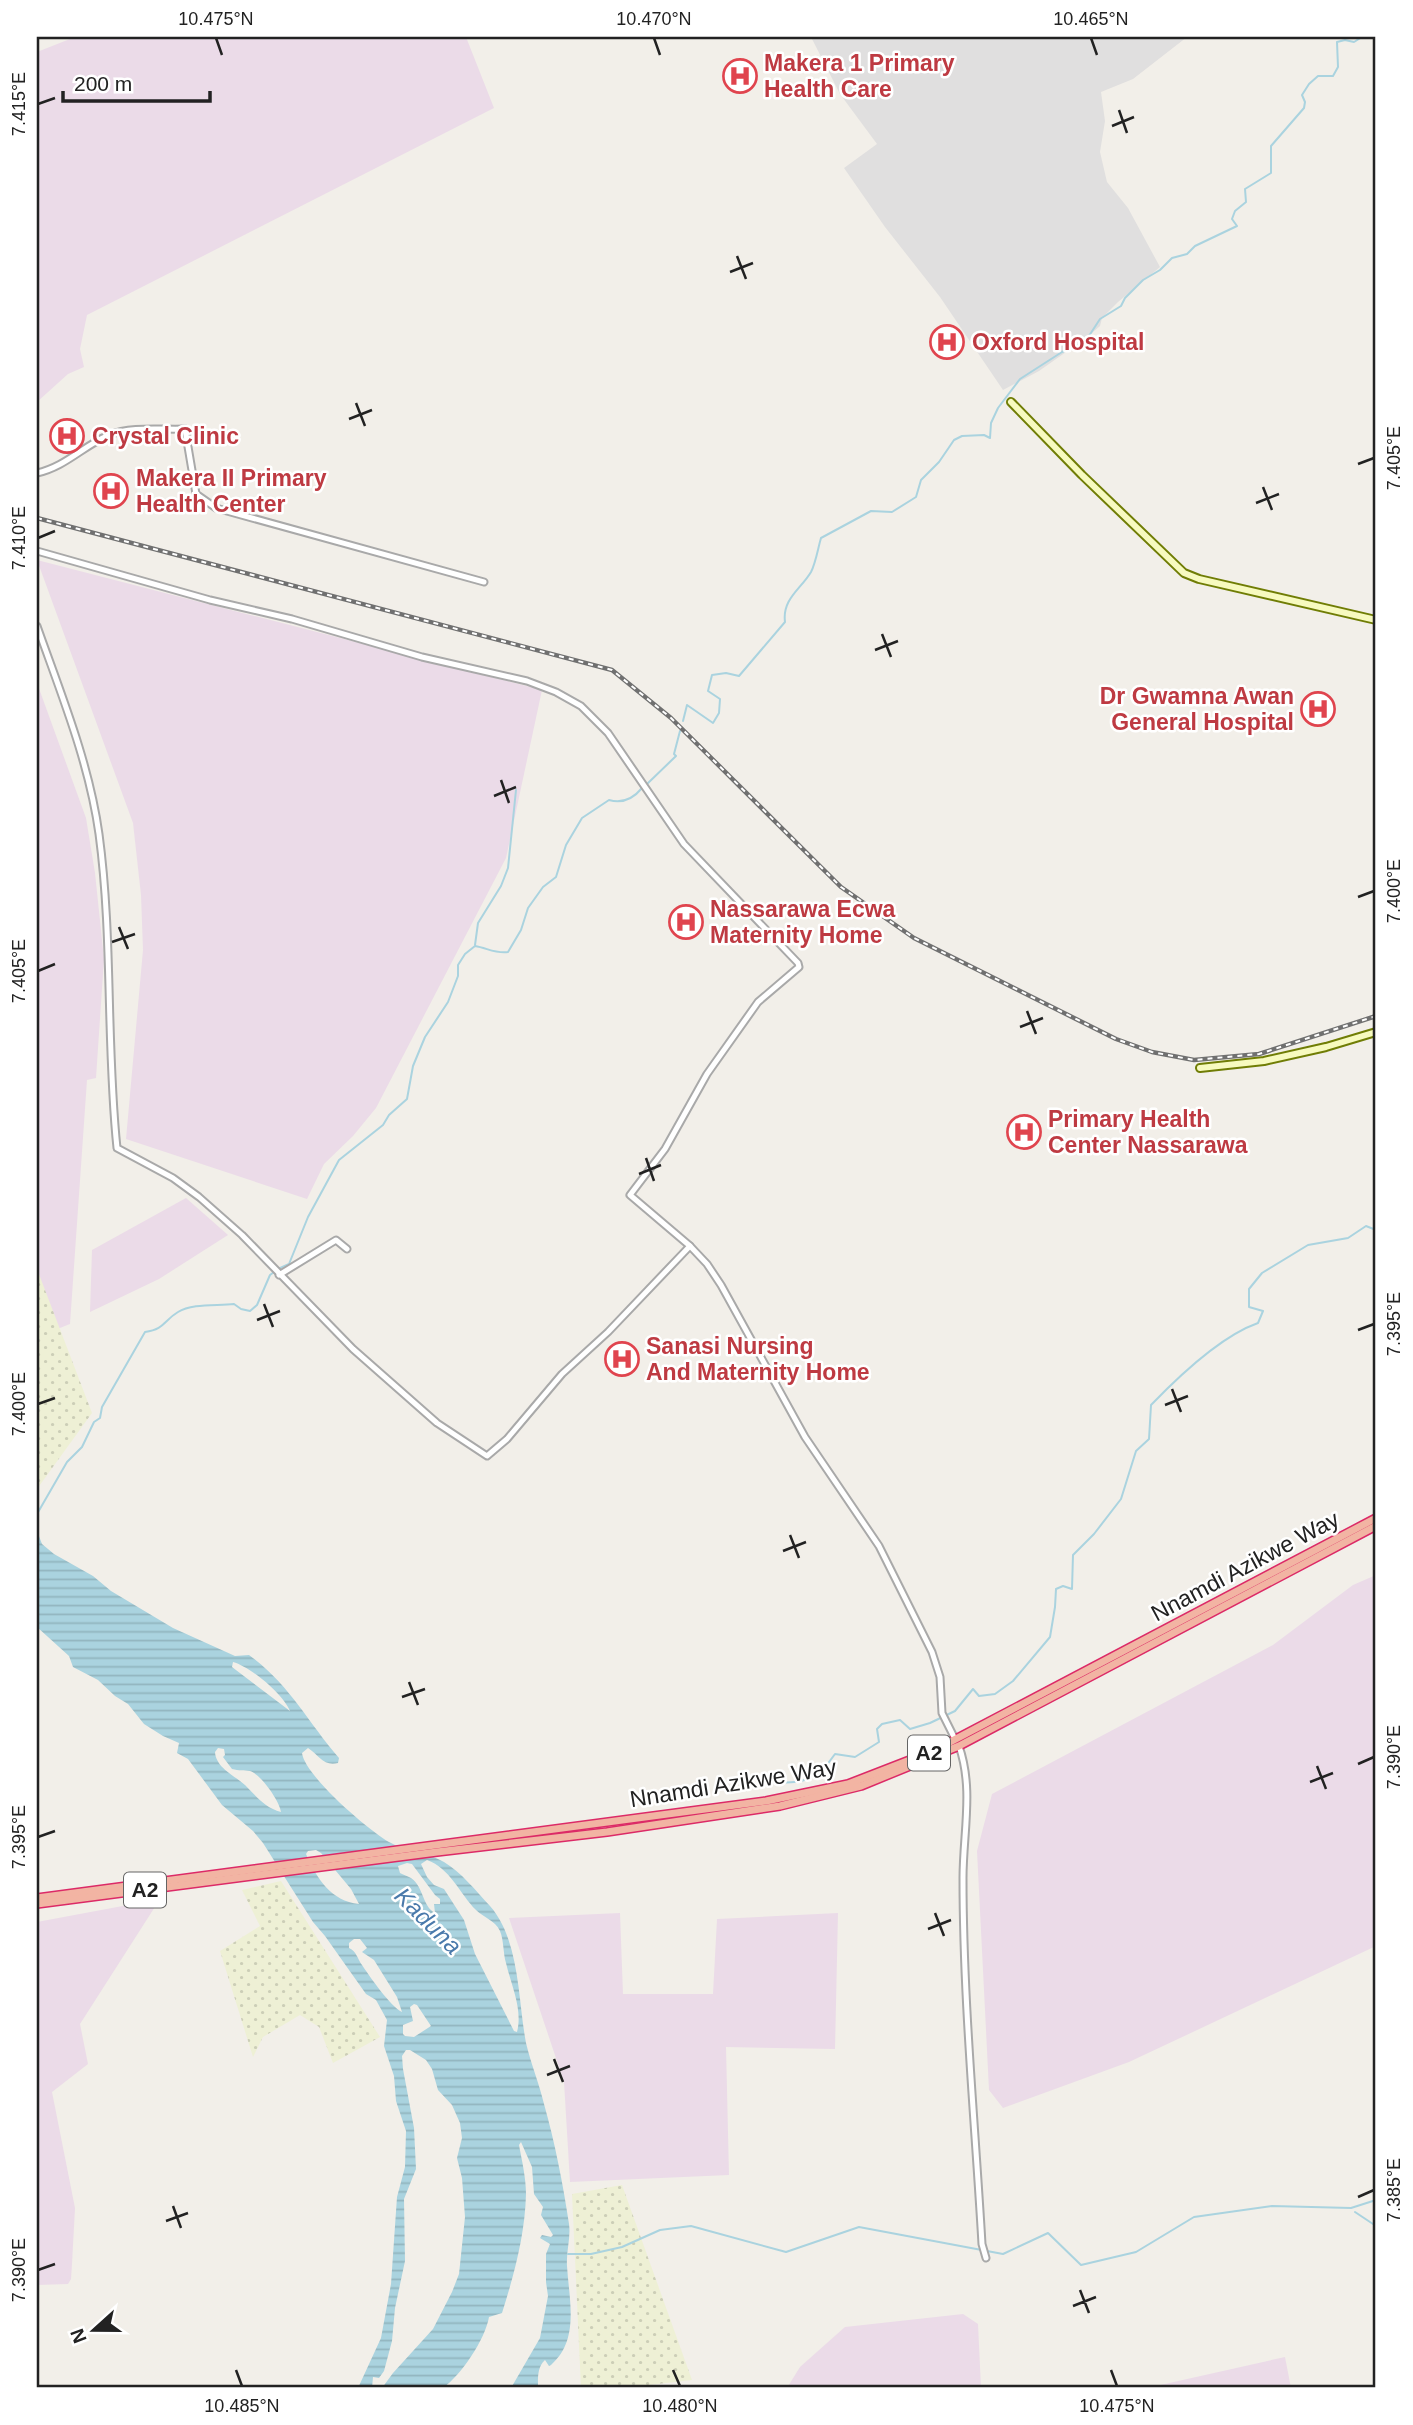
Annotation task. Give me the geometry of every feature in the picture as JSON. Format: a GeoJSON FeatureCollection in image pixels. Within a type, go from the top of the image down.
{"type":"FeatureCollection","features":[{"type":"Feature","properties":{"kind":"highway","name":"Nnamdi Azikwe Way"},"geometry":{"type":"LineString","coordinates":[[957,1743],[1376,1518]]}},
{"type":"Feature","properties":{"kind":"highway","name":"Nnamdi Azikwe Way"},"geometry":{"type":"LineString","coordinates":[[37,1898],[436,1848],[796,1796],[848,1784],[957,1743],[1376,1526]]}},
{"type":"Feature","properties":{"kind":"highway","name":"Nnamdi Azikwe Way"},"geometry":{"type":"LineString","coordinates":[[37,1904],[252,1872]]}},
{"type":"Feature","properties":{"kind":"main road"},"geometry":{"type":"LineString","coordinates":[[1011,402],[1184,573],[1376,620]]}},
{"type":"Feature","properties":{"kind":"main road"},"geometry":{"type":"LineString","coordinates":[[1200,1068],[1264,1062],[1376,1032]]}},
{"type":"Feature","properties":{"kind":"street"},"geometry":{"type":"LineString","coordinates":[[37,473],[68,462],[110,435],[130,431],[185,429],[196,494],[216,508],[484,582]]}},
{"type":"Feature","properties":{"kind":"street"},"geometry":{"type":"LineString","coordinates":[[37,551],[210,600],[292,619],[422,657],[527,681],[556,692],[580,706],[608,733],[684,844],[798,963],[799,967],[758,1002],[707,1074],[665,1149],[631,1195],[690,1247],[707,1264],[721,1285],[805,1437],[849,1498],[879,1546],[932,1652],[940,1677],[944,1716],[957,1743],[968,1788],[963,1876],[982,2244],[985,2258]]}},
{"type":"Feature","properties":{"kind":"street"},"geometry":{"type":"LineString","coordinates":[[37,626],[75,733],[99,833],[106,903],[112,1101],[117,1148],[173,1178],[199,1197],[242,1235],[353,1349],[437,1423],[487,1456],[507,1439],[562,1374],[608,1332],[690,1247]]}},
{"type":"Feature","properties":{"kind":"street"},"geometry":{"type":"LineString","coordinates":[[279,1275],[336,1240],[347,1249]]}},
{"type":"Feature","properties":{"kind":"shaded area"},"geometry":{"type":"Polygon","coordinates":[[[75,37],[466,37],[494,108],[87,315],[80,349],[84,367],[68,374],[37,402],[37,52],[75,37]]]}},
{"type":"Feature","properties":{"kind":"shaded area"},"geometry":{"type":"Polygon","coordinates":[[[811,37],[1187,37],[1133,79],[1101,92],[1105,121],[1100,152],[1107,182],[1128,208],[1160,267],[1118,302],[1102,318],[1100,326],[1086,338],[1039,371],[1003,390],[940,297],[885,227],[844,168],[877,144],[840,94],[811,37]]]}},
{"type":"Feature","properties":{"kind":"shaded area"},"geometry":{"type":"Polygon","coordinates":[[[37,560],[542,690],[506,858],[376,1108],[353,1136],[324,1164],[307,1199],[126,1139],[143,950],[141,895],[133,823],[37,560]]]}},
{"type":"Feature","properties":{"kind":"shaded area"},"geometry":{"type":"Polygon","coordinates":[[[37,683],[86,818],[104,959],[96,1078],[87,1080],[70,1324],[37,1337],[37,683]]]}},
{"type":"Feature","properties":{"kind":"shaded area"},"geometry":{"type":"Polygon","coordinates":[[[186,1198],[228,1235],[159,1279],[90,1312],[92,1250],[186,1198]]]}},
{"type":"Feature","properties":{"kind":"shaded area"},"geometry":{"type":"Polygon","coordinates":[[[1376,1575],[1376,1946],[1129,2062],[1003,2108],[989,2090],[977,1851],[992,1794],[1273,1645],[1353,1585],[1376,1575]]]}},
{"type":"Feature","properties":{"kind":"shaded area"},"geometry":{"type":"Polygon","coordinates":[[[160,1899],[80,2024],[88,2064],[52,2092],[75,2208],[71,2279],[68,2284],[37,2285],[37,1922],[160,1899]]]}},
{"type":"Feature","properties":{"kind":"shaded area"},"geometry":{"type":"Polygon","coordinates":[[[620,1913],[623,1994],[713,1994],[717,1919],[838,1913],[835,2049],[726,2047],[729,2175],[570,2182],[564,2082],[509,1918],[620,1913]]]}},
{"type":"Feature","properties":{"kind":"shaded area"},"geometry":{"type":"Polygon","coordinates":[[[963,2314],[978,2324],[981,2388],[787,2388],[800,2367],[845,2327],[963,2314]]]}},
{"type":"Feature","properties":{"kind":"shaded area"},"geometry":{"type":"Polygon","coordinates":[[[1285,2357],[1291,2388],[1147,2388],[1285,2357]]]}},
{"type":"Feature","properties":{"kind":"green space"},"geometry":{"type":"Polygon","coordinates":[[[37,1269],[92,1413],[37,1489],[37,1269]]]}},
{"type":"Feature","properties":{"kind":"green space"},"geometry":{"type":"Polygon","coordinates":[[[281,1881],[380,2037],[333,2063],[319,2027],[300,2015],[263,2037],[253,2057],[220,1951],[260,1926],[242,1890],[281,1881]]]}},
{"type":"Feature","properties":{"kind":"green space"},"geometry":{"type":"Polygon","coordinates":[[[622,2185],[692,2380],[623,2388],[581,2388],[572,2194],[622,2185]]]}},
{"type":"Feature","properties":{"kind":"water","name":"Kaduna"},"geometry":{"type":"Polygon","coordinates":[[[37,1531],[42,1544],[54,1554],[173,1628],[235,1656],[249,1655],[287,1691],[339,1758],[338,1763],[333,1764],[322,1760],[308,1748],[302,1753],[306,1763],[325,1788],[353,1815],[389,1842],[450,1866],[474,1888],[500,1920],[512,1953],[526,2043],[552,2134],[569,2229],[569,2332],[560,2355],[551,2365],[545,2360],[541,2366],[538,2388],[511,2388],[540,2338],[548,2296],[546,2254],[550,2244],[540,2238],[542,2235],[553,2235],[541,2215],[543,2207],[534,2194],[532,2167],[521,2142],[519,2145],[526,2188],[524,2225],[502,2313],[489,2317],[483,2336],[471,2356],[443,2388],[382,2388],[433,2329],[452,2292],[459,2274],[465,2217],[462,2178],[457,2158],[462,2138],[460,2123],[452,2105],[438,2090],[432,2069],[426,2060],[406,2050],[402,2056],[403,2069],[414,2128],[416,2169],[404,2199],[405,2261],[395,2308],[392,2341],[384,2371],[379,2378],[373,2377],[372,2388],[358,2388],[381,2338],[391,2284],[397,2197],[405,2167],[406,2131],[396,2101],[394,2076],[384,2046],[387,2020],[376,2000],[366,1994],[313,1922],[263,1843],[222,1805],[188,1759],[177,1753],[179,1743],[144,1724],[128,1704],[98,1680],[73,1667],[69,1656],[37,1627],[37,1531]],[[233,1662],[232,1667],[290,1711],[274,1689],[257,1675],[233,1662]],[[218,1748],[215,1752],[222,1767],[261,1801],[281,1812],[274,1795],[259,1777],[250,1771],[232,1769],[223,1757],[224,1749],[218,1748]],[[316,1850],[306,1854],[326,1887],[340,1898],[359,1904],[351,1889],[321,1853],[316,1850]],[[427,1860],[421,1864],[434,1885],[444,1889],[464,1920],[475,1954],[514,2031],[517,2032],[519,2015],[498,1927],[470,1904],[442,1869],[427,1860]],[[412,1864],[398,1866],[400,1873],[415,1882],[435,1913],[434,1904],[440,1904],[440,1899],[412,1864]],[[360,1939],[349,1943],[349,1948],[387,1998],[402,2012],[397,1997],[374,1960],[362,1952],[367,1948],[360,1939]],[[414,2004],[410,2007],[413,2021],[403,2025],[405,2036],[414,2037],[431,2026],[414,2004]]]}},
{"type":"Feature","properties":{"kind":"waterway"},"geometry":{"type":"LineString","coordinates":[[683,721],[687,705],[713,723],[719,713],[720,699],[708,691],[712,675],[726,673],[739,676],[785,622],[786,607],[811,572],[821,538],[871,511],[892,512],[916,497],[921,480],[939,462],[954,440],[962,436],[984,435],[990,438],[991,423],[998,408],[1020,379],[1062,352],[1085,342],[1100,319],[1121,306],[1125,298],[1143,280],[1160,270],[1172,258],[1187,254],[1195,246],[1237,226],[1232,219],[1235,211],[1246,202],[1245,189],[1271,173],[1271,146],[1304,108],[1302,95],[1309,84],[1318,76],[1333,76],[1338,67],[1337,42],[1354,42],[1362,37]]}},
{"type":"Feature","properties":{"kind":"waterway"},"geometry":{"type":"LineString","coordinates":[[646,785],[676,756],[674,754],[680,731]]}},
{"type":"Feature","properties":{"kind":"waterway"},"geometry":{"type":"LineString","coordinates":[[278,1269],[289,1264],[308,1217],[339,1160],[383,1125],[389,1115],[407,1099],[413,1066],[425,1037],[448,1002],[458,976],[458,965],[465,954],[475,946],[495,952],[508,952],[521,930],[528,908],[543,887],[556,877],[566,845],[582,818],[609,800],[627,800],[642,788]]}},
{"type":"Feature","properties":{"kind":"waterway"},"geometry":{"type":"LineString","coordinates":[[475,945],[478,923],[501,886],[508,868],[516,790]]}},
{"type":"Feature","properties":{"kind":"waterway"},"geometry":{"type":"LineString","coordinates":[[773,1783],[809,1779],[822,1770],[835,1754],[855,1757],[879,1742],[877,1729],[882,1724],[900,1720],[910,1729],[930,1723],[955,1711],[973,1689],[979,1696],[995,1694],[1013,1681],[1050,1637],[1056,1589],[1063,1586],[1072,1589],[1073,1555],[1094,1534],[1121,1499],[1136,1451],[1149,1439],[1151,1405],[1215,1347],[1258,1323],[1263,1311],[1249,1307],[1249,1289],[1262,1273],[1308,1245],[1348,1238],[1366,1226],[1376,1230]]}},
{"type":"Feature","properties":{"kind":"waterway"},"geometry":{"type":"LineString","coordinates":[[37,1514],[67,1462],[82,1447],[94,1422],[100,1418],[102,1407],[145,1332],[160,1327],[173,1315],[190,1307],[234,1304],[250,1311],[257,1305],[270,1275],[274,1272]]}},
{"type":"Feature","properties":{"kind":"waterway"},"geometry":{"type":"LineString","coordinates":[[568,2254],[591,2254],[622,2247],[660,2230],[691,2226],[786,2252],[859,2227],[1003,2254],[1048,2233],[1081,2265],[1136,2252],[1194,2217],[1272,2206],[1351,2208],[1376,2200]]}},
{"type":"Feature","properties":{"kind":"waterway"},"geometry":{"type":"LineString","coordinates":[[1355,2212],[1376,2226]]}},
{"type":"Feature","properties":{"kind":"railway"},"geometry":{"type":"LineString","coordinates":[[37,518],[612,670],[671,718],[841,887],[914,938],[1116,1039],[1152,1052],[1194,1060],[1259,1054],[1376,1016]]}},
{"type":"Feature","properties":{"kind":"place","name":"Makera 1 Primary Health Care"},"geometry":{"type":"Point","coordinates":[740,76]}},
{"type":"Feature","properties":{"kind":"place","name":"Oxford Hospital"},"geometry":{"type":"Point","coordinates":[947,342]}},
{"type":"Feature","properties":{"kind":"place","name":"Crystal Clinic"},"geometry":{"type":"Point","coordinates":[67,436]}},
{"type":"Feature","properties":{"kind":"place","name":"Makera II Primary Health Center"},"geometry":{"type":"Point","coordinates":[111,491]}},
{"type":"Feature","properties":{"kind":"place","name":"Dr Gwamna Awan General Hospital"},"geometry":{"type":"Point","coordinates":[1318,709]}},
{"type":"Feature","properties":{"kind":"place","name":"Nassarawa Ecwa Maternity Home"},"geometry":{"type":"Point","coordinates":[686,922]}},
{"type":"Feature","properties":{"kind":"place","name":"Primary Health Center Nassarawa"},"geometry":{"type":"Point","coordinates":[1024,1132]}},
{"type":"Feature","properties":{"kind":"place","name":"Sanasi Nursing And Maternity Home"},"geometry":{"type":"Point","coordinates":[622,1359]}}]}
